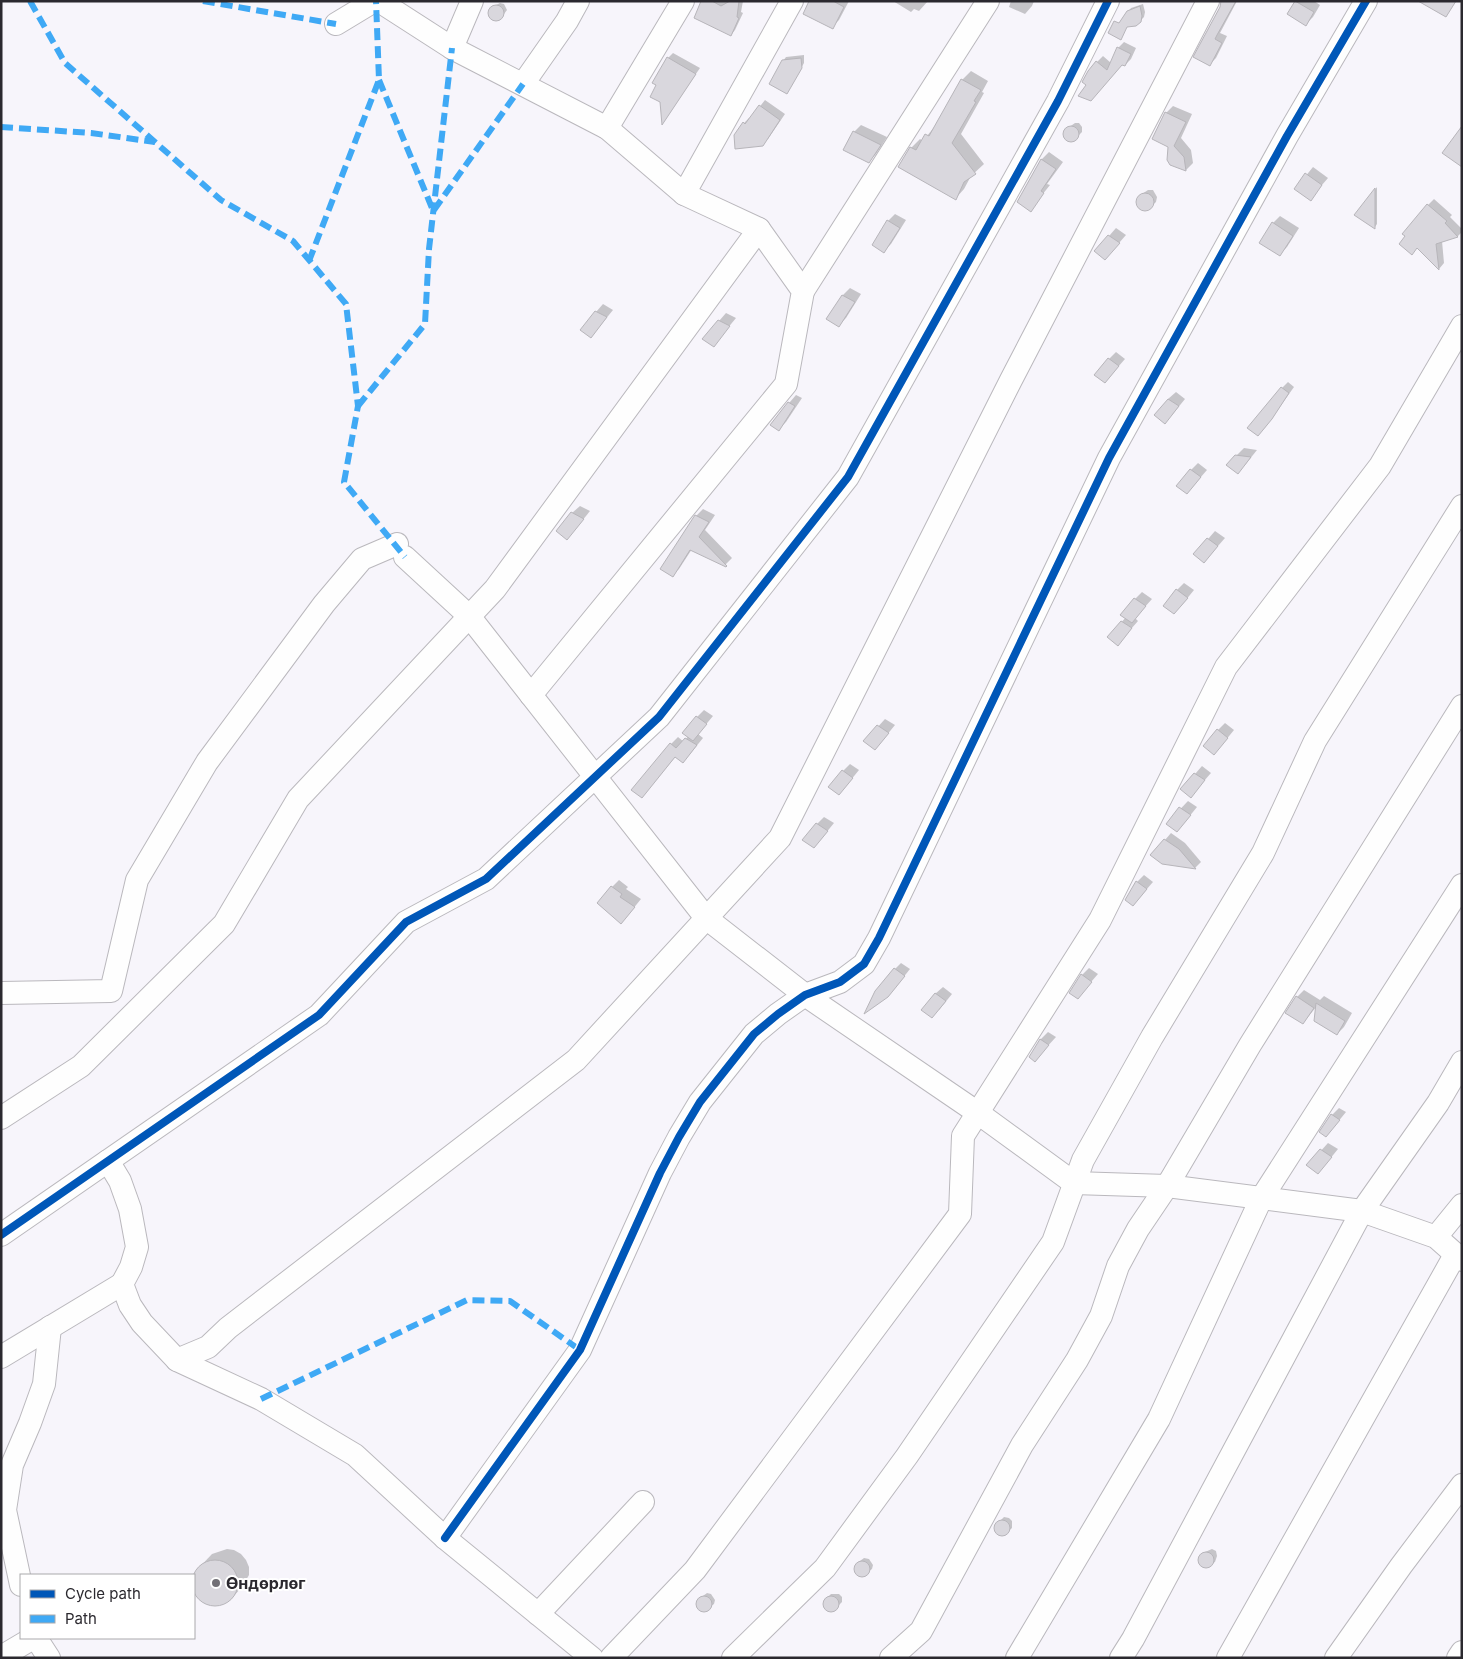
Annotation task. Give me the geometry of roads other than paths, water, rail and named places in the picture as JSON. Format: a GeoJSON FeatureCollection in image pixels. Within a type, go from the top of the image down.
{"type":"FeatureCollection","features":[{"type":"Feature","properties":{"kind":"street"},"geometry":{"type":"LineString","coordinates":[[336,24],[374,1]]}},
{"type":"Feature","properties":{"kind":"street"},"geometry":{"type":"LineString","coordinates":[[379,1],[452,48],[607,128],[684,194],[759,229],[804,292]]}},
{"type":"Feature","properties":{"kind":"street"},"geometry":{"type":"LineString","coordinates":[[452,48],[472,1]]}},
{"type":"Feature","properties":{"kind":"street"},"geometry":{"type":"LineString","coordinates":[[523,84],[567,21],[578,1]]}},
{"type":"Feature","properties":{"kind":"street"},"geometry":{"type":"LineString","coordinates":[[607,128],[683,1]]}},
{"type":"Feature","properties":{"kind":"street"},"geometry":{"type":"LineString","coordinates":[[684,194],[792,1]]}},
{"type":"Feature","properties":{"kind":"street"},"geometry":{"type":"LineString","coordinates":[[531,695],[786,384],[804,292],[988,1]]}},
{"type":"Feature","properties":{"kind":"street"},"geometry":{"type":"LineString","coordinates":[[1,1235],[319,1015],[406,922],[486,879],[659,717],[848,477],[1058,101],[1108,1]]}},
{"type":"Feature","properties":{"kind":"street"},"geometry":{"type":"LineString","coordinates":[[177,1360],[208,1348],[228,1328],[576,1060],[780,838],[1007,389],[1208,1]]}},
{"type":"Feature","properties":{"kind":"street"},"geometry":{"type":"LineString","coordinates":[[445,1538],[580,1350],[660,1173],[700,1102],[754,1034],[805,995],[840,982],[864,964],[879,938],[1109,458],[1287,136],[1366,1]]}},
{"type":"Feature","properties":{"kind":"street"},"geometry":{"type":"LineString","coordinates":[[1,1118],[81,1066],[224,924],[298,799],[495,589],[759,229]]}},
{"type":"Feature","properties":{"kind":"street"},"geometry":{"type":"LineString","coordinates":[[611,1658],[695,1570],[960,1214],[963,1136],[1100,920],[1226,667],[1380,466],[1462,326]]}},
{"type":"Feature","properties":{"kind":"street"},"geometry":{"type":"LineString","coordinates":[[733,1658],[825,1568],[908,1456],[1053,1242],[1083,1160],[1152,1037],[1263,853],[1315,741],[1462,506]]}},
{"type":"Feature","properties":{"kind":"street"},"geometry":{"type":"LineString","coordinates":[[1,993],[111,991],[138,880],[207,762],[324,604],[362,559],[401,550],[469,616],[706,918],[805,995],[978,1113],[1074,1183],[1167,1186],[1362,1212],[1436,1237],[1459,1258],[1228,1658]]}},
{"type":"Feature","properties":{"kind":"street"},"geometry":{"type":"LineString","coordinates":[[891,1658],[921,1631],[1022,1445],[1077,1360],[1101,1316],[1118,1266],[1138,1229],[1167,1186],[1250,1045],[1462,706]]}},
{"type":"Feature","properties":{"kind":"street"},"geometry":{"type":"LineString","coordinates":[[1017,1658],[1159,1419],[1261,1199],[1462,885]]}},
{"type":"Feature","properties":{"kind":"street"},"geometry":{"type":"LineString","coordinates":[[1120,1658],[1133,1639],[1362,1212],[1438,1103],[1462,1062]]}},
{"type":"Feature","properties":{"kind":"street"},"geometry":{"type":"LineString","coordinates":[[1,1357],[122,1284],[131,1266],[137,1247],[130,1209],[120,1181],[108,1161]]}},
{"type":"Feature","properties":{"kind":"street"},"geometry":{"type":"LineString","coordinates":[[1436,1237],[1462,1205]]}},
{"type":"Feature","properties":{"kind":"street"},"geometry":{"type":"LineString","coordinates":[[122,1284],[130,1305],[142,1323],[177,1360],[261,1399],[355,1455],[445,1538],[592,1658]]}},
{"type":"Feature","properties":{"kind":"street"},"geometry":{"type":"LineString","coordinates":[[20,1581],[3,1512],[12,1465],[44,1384],[50,1327]]}},
{"type":"Feature","properties":{"kind":"street"},"geometry":{"type":"LineString","coordinates":[[1336,1658],[1401,1566],[1462,1485]]}},
{"type":"Feature","properties":{"kind":"street"},"geometry":{"type":"LineString","coordinates":[[538,1614],[643,1502]]}},
{"type":"Feature","properties":{"kind":"street"},"geometry":{"type":"LineString","coordinates":[[1,1657],[33,1639]]}},
{"type":"Feature","properties":{"kind":"street"},"geometry":{"type":"LineString","coordinates":[[36,1639],[48,1658]]}},
{"type":"Feature","properties":{"kind":"street"},"geometry":{"type":"LineString","coordinates":[[1458,1658],[1462,1652]]}},
{"type":"Feature","properties":{"kind":"place","name":"Өндөрлөг"},"geometry":{"type":"Point","coordinates":[216,1583]}}]}
